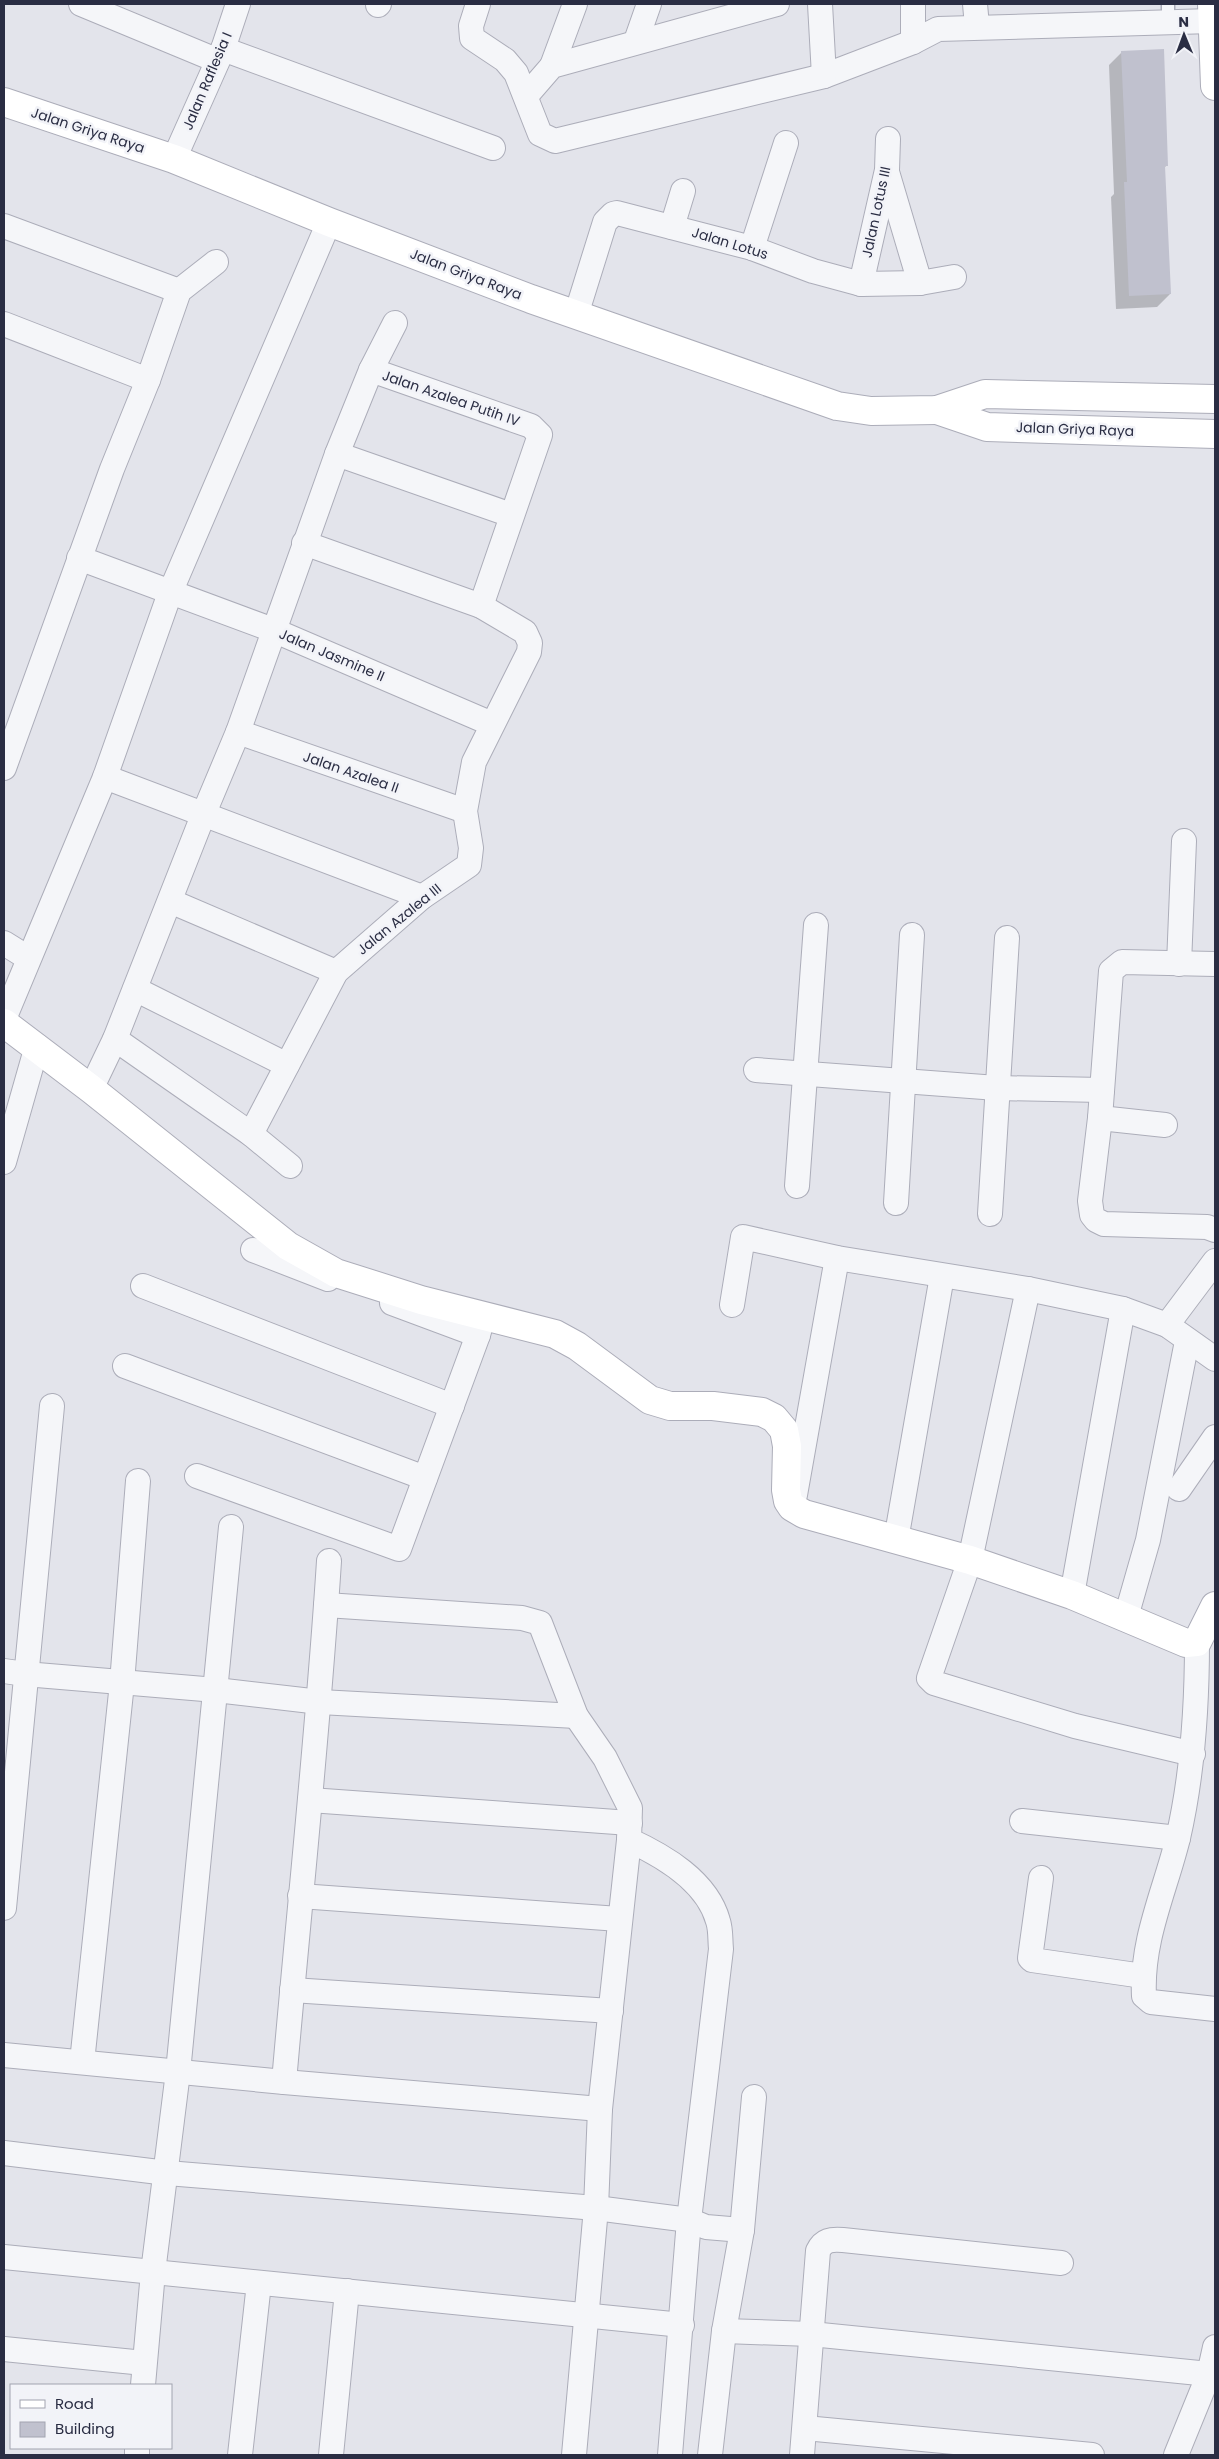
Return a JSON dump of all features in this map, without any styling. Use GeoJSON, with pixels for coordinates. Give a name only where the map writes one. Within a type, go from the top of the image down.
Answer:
{"type":"FeatureCollection","features":[{"type":"Feature","properties":{"kind":"street"},"geometry":{"type":"LineString","coordinates":[[81,4],[219,54],[493,148]]}},
{"type":"Feature","properties":{"kind":"street","name":"Jalan Raflesia I"},"geometry":{"type":"LineString","coordinates":[[174,158],[219,54],[238,4]]}},
{"type":"Feature","properties":{"kind":"street"},"geometry":{"type":"LineString","coordinates":[[478,4],[472,19],[472,38],[505,60],[516,73],[540,134],[548,140],[562,141],[824,76],[913,42],[938,29],[976,15],[1212,12],[1215,86]]}},
{"type":"Feature","properties":{"kind":"street"},"geometry":{"type":"LineString","coordinates":[[526,96],[552,66],[575,4]]}},
{"type":"Feature","properties":{"kind":"street"},"geometry":{"type":"LineString","coordinates":[[636,41],[649,4]]}},
{"type":"Feature","properties":{"kind":"street"},"geometry":{"type":"LineString","coordinates":[[552,66],[636,41],[777,4]]}},
{"type":"Feature","properties":{"kind":"street"},"geometry":{"type":"LineString","coordinates":[[820,4],[824,76]]}},
{"type":"Feature","properties":{"kind":"street"},"geometry":{"type":"LineString","coordinates":[[913,4],[913,42]]}},
{"type":"Feature","properties":{"kind":"street","name":"Jalan Griya Raya"},"geometry":{"type":"LineString","coordinates":[[4,102],[174,158],[329,222],[531,299],[837,406],[871,410],[937,410],[985,394],[1207,399]]}},
{"type":"Feature","properties":{"kind":"street","name":"Jalan Lotus III"},"geometry":{"type":"LineString","coordinates":[[861,284],[887,170],[888,139]]}},
{"type":"Feature","properties":{"kind":"street"},"geometry":{"type":"LineString","coordinates":[[752,248],[786,143]]}},
{"type":"Feature","properties":{"kind":"street"},"geometry":{"type":"LineString","coordinates":[[887,170],[920,283]]}},
{"type":"Feature","properties":{"kind":"street"},"geometry":{"type":"LineString","coordinates":[[672,226],[683,191]]}},
{"type":"Feature","properties":{"kind":"street","name":"Jalan Lotus"},"geometry":{"type":"LineString","coordinates":[[569,312],[605,222],[613,214],[622,213],[752,248],[813,271],[861,284],[920,283],[954,277]]}},
{"type":"Feature","properties":{"kind":"street"},"geometry":{"type":"LineString","coordinates":[[329,222],[170,593],[105,777],[28,958],[4,1021],[92,1089],[257,1238],[481,1325],[555,1334],[577,1346],[660,1403],[713,1406],[762,1412],[774,1418],[784,1430],[787,1446],[786,1490],[788,1501],[792,1507],[804,1514],[970,1560],[1072,1595],[1186,1643],[1197,1642]]}},
{"type":"Feature","properties":{"kind":"street"},"geometry":{"type":"LineString","coordinates":[[4,226],[178,291]]}},
{"type":"Feature","properties":{"kind":"street"},"geometry":{"type":"LineString","coordinates":[[4,768],[79,558],[148,380],[178,291],[216,262]]}},
{"type":"Feature","properties":{"kind":"street"},"geometry":{"type":"LineString","coordinates":[[92,1089],[115,1039],[238,732],[337,454],[371,370],[395,323]]}},
{"type":"Feature","properties":{"kind":"street"},"geometry":{"type":"LineString","coordinates":[[4,324],[148,380]]}},
{"type":"Feature","properties":{"kind":"street","name":"Jalan Azalea Putih IV"},"geometry":{"type":"LineString","coordinates":[[371,370],[531,426],[537,430],[540,441],[511,515]]}},
{"type":"Feature","properties":{"kind":"street"},"geometry":{"type":"LineString","coordinates":[[1207,399],[1208,434]]}},
{"type":"Feature","properties":{"kind":"street","name":"Jalan Griya Raya"},"geometry":{"type":"LineString","coordinates":[[937,410],[987,427],[1208,434]]}},
{"type":"Feature","properties":{"kind":"street"},"geometry":{"type":"LineString","coordinates":[[304,543],[481,606],[511,515],[337,454]]}},
{"type":"Feature","properties":{"kind":"street","name":"Jalan Jasmine II"},"geometry":{"type":"LineString","coordinates":[[79,558],[273,630],[492,724]]}},
{"type":"Feature","properties":{"kind":"street","name":"Jalan Azalea III"},"geometry":{"type":"LineString","coordinates":[[251,1134],[336,972],[422,897],[469,865],[471,848],[464,811],[474,762],[529,652],[530,643],[525,632],[481,606]]}},
{"type":"Feature","properties":{"kind":"street","name":"Jalan Azalea II"},"geometry":{"type":"LineString","coordinates":[[238,732],[464,811]]}},
{"type":"Feature","properties":{"kind":"street"},"geometry":{"type":"LineString","coordinates":[[105,777],[422,897]]}},
{"type":"Feature","properties":{"kind":"street"},"geometry":{"type":"LineString","coordinates":[[1179,964],[1184,841]]}},
{"type":"Feature","properties":{"kind":"street"},"geometry":{"type":"LineString","coordinates":[[170,901],[336,972]]}},
{"type":"Feature","properties":{"kind":"street"},"geometry":{"type":"LineString","coordinates":[[797,1186],[816,925]]}},
{"type":"Feature","properties":{"kind":"street"},"geometry":{"type":"LineString","coordinates":[[896,1203],[912,935]]}},
{"type":"Feature","properties":{"kind":"street"},"geometry":{"type":"LineString","coordinates":[[990,1214],[1007,938]]}},
{"type":"Feature","properties":{"kind":"street"},"geometry":{"type":"LineString","coordinates":[[4,942],[28,958]]}},
{"type":"Feature","properties":{"kind":"street"},"geometry":{"type":"LineString","coordinates":[[1215,964],[1122,962],[1111,970],[1100,1118],[1090,1201],[1096,1220],[1104,1224],[1207,1227],[1215,1230]]}},
{"type":"Feature","properties":{"kind":"street"},"geometry":{"type":"LineString","coordinates":[[135,989],[287,1065]]}},
{"type":"Feature","properties":{"kind":"street"},"geometry":{"type":"LineString","coordinates":[[115,1039],[251,1134],[290,1166]]}},
{"type":"Feature","properties":{"kind":"street"},"geometry":{"type":"LineString","coordinates":[[4,1162],[36,1046]]}},
{"type":"Feature","properties":{"kind":"street"},"geometry":{"type":"LineString","coordinates":[[756,1070],[997,1088],[1102,1090]]}},
{"type":"Feature","properties":{"kind":"street"},"geometry":{"type":"LineString","coordinates":[[1100,1118],[1165,1125]]}},
{"type":"Feature","properties":{"kind":"street"},"geometry":{"type":"LineString","coordinates":[[732,1305],[743,1237],[837,1258],[1028,1289],[1123,1309],[1167,1325],[1215,1359]]}},
{"type":"Feature","properties":{"kind":"street"},"geometry":{"type":"LineString","coordinates":[[257,1238],[288,1246],[336,1272],[421,1300],[481,1325]]}},
{"type":"Feature","properties":{"kind":"street"},"geometry":{"type":"LineString","coordinates":[[792,1507],[837,1258]]}},
{"type":"Feature","properties":{"kind":"street"},"geometry":{"type":"LineString","coordinates":[[1167,1325],[1215,1261]]}},
{"type":"Feature","properties":{"kind":"street"},"geometry":{"type":"LineString","coordinates":[[896,1540],[942,1276]]}},
{"type":"Feature","properties":{"kind":"street"},"geometry":{"type":"LineString","coordinates":[[143,1286],[452,1406]]}},
{"type":"Feature","properties":{"kind":"street"},"geometry":{"type":"LineString","coordinates":[[1028,1289],[970,1560],[930,1670],[930,1680],[1075,1726],[1193,1754]]}},
{"type":"Feature","properties":{"kind":"street"},"geometry":{"type":"LineString","coordinates":[[1072,1595],[1123,1309]]}},
{"type":"Feature","properties":{"kind":"street"},"geometry":{"type":"LineString","coordinates":[[198,1476],[399,1549],[481,1325]]}},
{"type":"Feature","properties":{"kind":"street"},"geometry":{"type":"LineString","coordinates":[[1126,1617],[1148,1540],[1188,1341]]}},
{"type":"Feature","properties":{"kind":"street"},"geometry":{"type":"LineString","coordinates":[[125,1366],[425,1478]]}},
{"type":"Feature","properties":{"kind":"street"},"geometry":{"type":"LineString","coordinates":[[4,1908],[14,1672],[52,1406]]}},
{"type":"Feature","properties":{"kind":"street"},"geometry":{"type":"LineString","coordinates":[[1179,1489],[1215,1437]]}},
{"type":"Feature","properties":{"kind":"street"},"geometry":{"type":"LineString","coordinates":[[82,2062],[122,1683],[138,1481]]}},
{"type":"Feature","properties":{"kind":"street"},"geometry":{"type":"LineString","coordinates":[[4,2349],[143,2374],[153,2272],[167,2174],[178,2072],[231,1527]]}},
{"type":"Feature","properties":{"kind":"street"},"geometry":{"type":"LineString","coordinates":[[284,2082],[300,1896],[320,1702],[329,1561]]}},
{"type":"Feature","properties":{"kind":"street"},"geometry":{"type":"LineString","coordinates":[[326,1605],[522,1618],[540,1623],[576,1716],[605,1758],[630,1808],[600,2109],[596,2208],[588,2316],[574,2455]]}},
{"type":"Feature","properties":{"kind":"street"},"geometry":{"type":"LineString","coordinates":[[1215,1606],[1197,1642],[1193,1754],[1178,1838],[1148,1940],[1143,1976],[1144,1996],[1151,2002],[1215,2010]]}},
{"type":"Feature","properties":{"kind":"street"},"geometry":{"type":"LineString","coordinates":[[14,1672],[216,1690],[320,1702],[576,1716]]}},
{"type":"Feature","properties":{"kind":"street"},"geometry":{"type":"LineString","coordinates":[[310,1800],[629,1831],[674,1865],[692,1881],[712,1904],[719,1923],[720,1948],[697,2224],[682,2325],[670,2455]]}},
{"type":"Feature","properties":{"kind":"street"},"geometry":{"type":"LineString","coordinates":[[1022,1820],[1178,1838]]}},
{"type":"Feature","properties":{"kind":"street"},"geometry":{"type":"LineString","coordinates":[[1041,1878],[1030,1958],[1032,1960],[1143,1976]]}},
{"type":"Feature","properties":{"kind":"street"},"geometry":{"type":"LineString","coordinates":[[300,1896],[619,1919]]}},
{"type":"Feature","properties":{"kind":"street"},"geometry":{"type":"LineString","coordinates":[[292,1990],[611,2011]]}},
{"type":"Feature","properties":{"kind":"street"},"geometry":{"type":"LineString","coordinates":[[4,2055],[284,2082],[600,2109]]}},
{"type":"Feature","properties":{"kind":"street"},"geometry":{"type":"LineString","coordinates":[[710,2455],[736,2229],[754,2097]]}},
{"type":"Feature","properties":{"kind":"street"},"geometry":{"type":"LineString","coordinates":[[4,2153],[167,2174],[596,2208],[736,2229]]}},
{"type":"Feature","properties":{"kind":"street"},"geometry":{"type":"LineString","coordinates":[[802,2455],[818,2251],[826,2241],[843,2240],[1061,2263]]}},
{"type":"Feature","properties":{"kind":"street"},"geometry":{"type":"LineString","coordinates":[[4,2257],[682,2325]]}},
{"type":"Feature","properties":{"kind":"street"},"geometry":{"type":"LineString","coordinates":[[240,2455],[259,2283]]}},
{"type":"Feature","properties":{"kind":"street"},"geometry":{"type":"LineString","coordinates":[[331,2455],[347,2291]]}},
{"type":"Feature","properties":{"kind":"street"},"geometry":{"type":"LineString","coordinates":[[724,2331],[811,2334],[1209,2374]]}},
{"type":"Feature","properties":{"kind":"street"},"geometry":{"type":"LineString","coordinates":[[1176,2455],[1209,2374],[1215,2347]]}},
{"type":"Feature","properties":{"kind":"street"},"geometry":{"type":"LineString","coordinates":[[805,2428],[1092,2455]]}},
{"type":"Feature","properties":{"kind":"building"},"geometry":{"type":"Polygon","coordinates":[[[1164,49],[1168,166],[1165,166],[1171,294],[1129,296],[1124,182],[1127,182],[1121,51],[1164,49]]]}}]}
